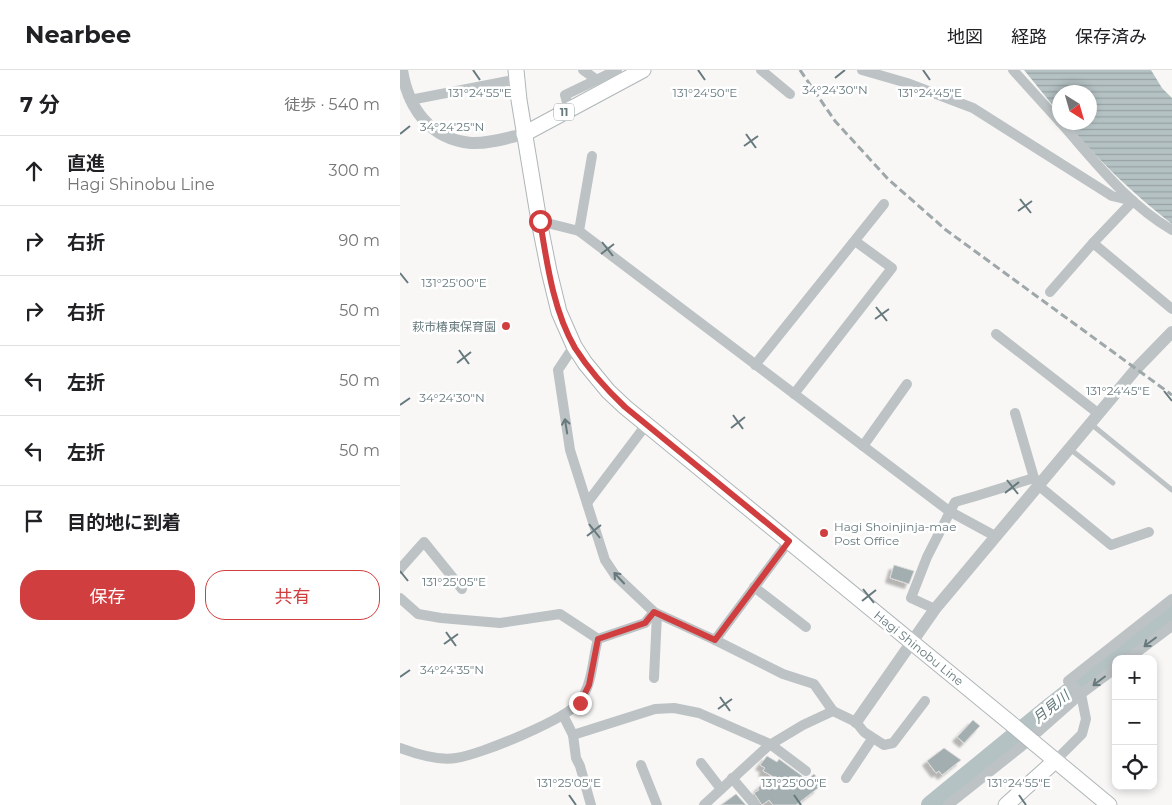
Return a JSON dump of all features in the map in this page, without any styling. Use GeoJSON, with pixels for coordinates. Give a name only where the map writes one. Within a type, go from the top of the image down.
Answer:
{"type":"FeatureCollection","features":[{"type":"Feature","properties":{"kind":"main road","name":"11"},"geometry":{"type":"LineString","coordinates":[[524,134],[569,110],[601,86],[643,70]]}},
{"type":"Feature","properties":{"kind":"main road","name":"Hagi Shinobu Line"},"geometry":{"type":"LineString","coordinates":[[517,74],[524,134],[549,272],[559,312],[574,346],[608,391],[646,425],[912,641],[1108,805]]}},
{"type":"Feature","properties":{"kind":"main road"},"geometry":{"type":"LineString","coordinates":[[1006,805],[1055,761]]}},
{"type":"Feature","properties":{"kind":"street"},"geometry":{"type":"LineString","coordinates":[[402,70],[410,100],[423,120],[432,128],[456,140],[472,143],[524,134]]}},
{"type":"Feature","properties":{"kind":"street"},"geometry":{"type":"LineString","coordinates":[[583,70],[601,86],[617,70]]}},
{"type":"Feature","properties":{"kind":"street"},"geometry":{"type":"LineString","coordinates":[[761,70],[790,94]]}},
{"type":"Feature","properties":{"kind":"street"},"geometry":{"type":"LineString","coordinates":[[862,70],[907,83],[973,108],[1112,196],[1133,201]]}},
{"type":"Feature","properties":{"kind":"street"},"geometry":{"type":"LineString","coordinates":[[1013,70],[1052,113]]}},
{"type":"Feature","properties":{"kind":"street"},"geometry":{"type":"LineString","coordinates":[[410,100],[517,74]]}},
{"type":"Feature","properties":{"kind":"street"},"geometry":{"type":"LineString","coordinates":[[1067,130],[1133,201],[1172,230]]}},
{"type":"Feature","properties":{"kind":"street"},"geometry":{"type":"LineString","coordinates":[[579,231],[592,156]]}},
{"type":"Feature","properties":{"kind":"street"},"geometry":{"type":"LineString","coordinates":[[1050,292],[1133,201]]}},
{"type":"Feature","properties":{"kind":"street"},"geometry":{"type":"LineString","coordinates":[[755,365],[884,204]]}},
{"type":"Feature","properties":{"kind":"street"},"geometry":{"type":"LineString","coordinates":[[540,221],[579,231],[949,511],[995,536]]}},
{"type":"Feature","properties":{"kind":"street"},"geometry":{"type":"LineString","coordinates":[[794,394],[892,268],[855,241]]}},
{"type":"Feature","properties":{"kind":"street"},"geometry":{"type":"LineString","coordinates":[[1093,243],[1172,309]]}},
{"type":"Feature","properties":{"kind":"street"},"geometry":{"type":"LineString","coordinates":[[856,722],[935,609],[995,536],[1036,482],[1070,448],[1136,369],[1172,332]]}},
{"type":"Feature","properties":{"kind":"street"},"geometry":{"type":"LineString","coordinates":[[996,334],[1099,414]]}},
{"type":"Feature","properties":{"kind":"street"},"geometry":{"type":"LineString","coordinates":[[574,346],[558,370],[570,450],[605,560],[615,575],[656,613],[783,674],[814,684],[833,711],[856,722],[872,739],[884,745],[892,743],[925,701]]}},
{"type":"Feature","properties":{"kind":"street"},"geometry":{"type":"LineString","coordinates":[[862,446],[907,384]]}},
{"type":"Feature","properties":{"kind":"street"},"geometry":{"type":"LineString","coordinates":[[1015,413],[1036,482],[1111,545],[1148,532]]}},
{"type":"Feature","properties":{"kind":"street"},"geometry":{"type":"LineString","coordinates":[[587,503],[646,425]]}},
{"type":"Feature","properties":{"kind":"street"},"geometry":{"type":"LineString","coordinates":[[935,609],[911,598],[927,557],[955,502],[1036,482]]}},
{"type":"Feature","properties":{"kind":"street"},"geometry":{"type":"LineString","coordinates":[[715,640],[789,541]]}},
{"type":"Feature","properties":{"kind":"street"},"geometry":{"type":"LineString","coordinates":[[400,569],[424,542],[462,589]]}},
{"type":"Feature","properties":{"kind":"street"},"geometry":{"type":"LineString","coordinates":[[754,587],[806,627]]}},
{"type":"Feature","properties":{"kind":"street"},"geometry":{"type":"LineString","coordinates":[[400,598],[418,614],[441,618],[500,623],[560,614],[598,639]]}},
{"type":"Feature","properties":{"kind":"street"},"geometry":{"type":"LineString","coordinates":[[1055,761],[1082,734],[1086,719],[1081,694],[1068,681],[1172,599]]}},
{"type":"Feature","properties":{"kind":"street"},"geometry":{"type":"LineString","coordinates":[[598,639],[645,623],[656,613]]}},
{"type":"Feature","properties":{"kind":"street"},"geometry":{"type":"LineString","coordinates":[[654,678],[656,613]]}},
{"type":"Feature","properties":{"kind":"street"},"geometry":{"type":"LineString","coordinates":[[1133,655],[1172,626]]}},
{"type":"Feature","properties":{"kind":"street"},"geometry":{"type":"LineString","coordinates":[[400,748],[419,755],[455,759],[489,750],[553,724],[580,703],[589,685],[598,639]]}},
{"type":"Feature","properties":{"kind":"street"},"geometry":{"type":"LineString","coordinates":[[948,805],[1021,747],[1081,694],[1112,671]]}},
{"type":"Feature","properties":{"kind":"street"},"geometry":{"type":"LineString","coordinates":[[573,735],[655,709],[674,708],[699,713],[770,744],[806,771]]}},
{"type":"Feature","properties":{"kind":"street"},"geometry":{"type":"LineString","coordinates":[[704,805],[770,744],[803,725],[833,711]]}},
{"type":"Feature","properties":{"kind":"street"},"geometry":{"type":"LineString","coordinates":[[569,713],[576,758],[591,805]]}},
{"type":"Feature","properties":{"kind":"street"},"geometry":{"type":"LineString","coordinates":[[846,778],[872,739]]}},
{"type":"Feature","properties":{"kind":"street"},"geometry":{"type":"LineString","coordinates":[[701,763],[721,789]]}},
{"type":"Feature","properties":{"kind":"street"},"geometry":{"type":"LineString","coordinates":[[641,765],[657,805]]}},
{"type":"Feature","properties":{"kind":"street"},"geometry":{"type":"LineString","coordinates":[[732,778],[755,805]]}},
{"type":"Feature","properties":{"kind":"lane"},"geometry":{"type":"LineString","coordinates":[[1090,424],[1172,490]]}},
{"type":"Feature","properties":{"kind":"lane"},"geometry":{"type":"LineString","coordinates":[[1070,448],[1113,483]]}},
{"type":"Feature","properties":{"kind":"shaded area"},"geometry":{"type":"Polygon","coordinates":[[[1024,70],[1151,70],[1162,88],[1172,98],[1172,224],[1116,176],[1073,130],[1097,130],[1097,85],[1052,85],[1052,104],[1024,70]]]}},
{"type":"Feature","properties":{"kind":"building"},"geometry":{"type":"Polygon","coordinates":[[[894,565],[914,571],[909,584],[890,578],[894,565]]]}},
{"type":"Feature","properties":{"kind":"building"},"geometry":{"type":"Polygon","coordinates":[[[973,720],[980,726],[964,743],[957,737],[973,720]]]}},
{"type":"Feature","properties":{"kind":"building"},"geometry":{"type":"Polygon","coordinates":[[[944,748],[961,760],[942,775],[939,771],[936,773],[927,761],[944,748]]]}},
{"type":"Feature","properties":{"kind":"building"},"geometry":{"type":"Polygon","coordinates":[[[767,756],[777,762],[779,759],[805,778],[809,778],[814,774],[821,782],[817,786],[818,788],[796,805],[773,805],[769,800],[762,805],[754,793],[772,776],[763,771],[765,768],[760,765],[767,756]]]}},
{"type":"Feature","properties":{"kind":"building"},"geometry":{"type":"Polygon","coordinates":[[[736,794],[746,805],[721,805],[736,794]]]}},
{"type":"Feature","properties":{"kind":"waterway","name":"月見川"},"geometry":{"type":"LineString","coordinates":[[930,805],[1172,610]]}},
{"type":"Feature","properties":{"kind":"railway"},"geometry":{"type":"LineString","coordinates":[[800,70],[835,121],[888,179],[946,230],[1172,395]]}},
{"type":"Feature","properties":{"kind":"place","name":"萩市椿東保育園"},"geometry":{"type":"Point","coordinates":[506,326]}},
{"type":"Feature","properties":{"kind":"place","name":"Hagi Shoinjinja-mae Post Office"},"geometry":{"type":"Point","coordinates":[824,533]}},
{"type":"Feature","properties":{"kind":"route"},"geometry":{"type":"LineString","coordinates":[[540,221],[549,272],[559,312],[574,346],[585,363],[608,391],[625,407],[789,541],[715,640],[654,612],[645,623],[598,639],[589,685],[580,703]]}}]}
